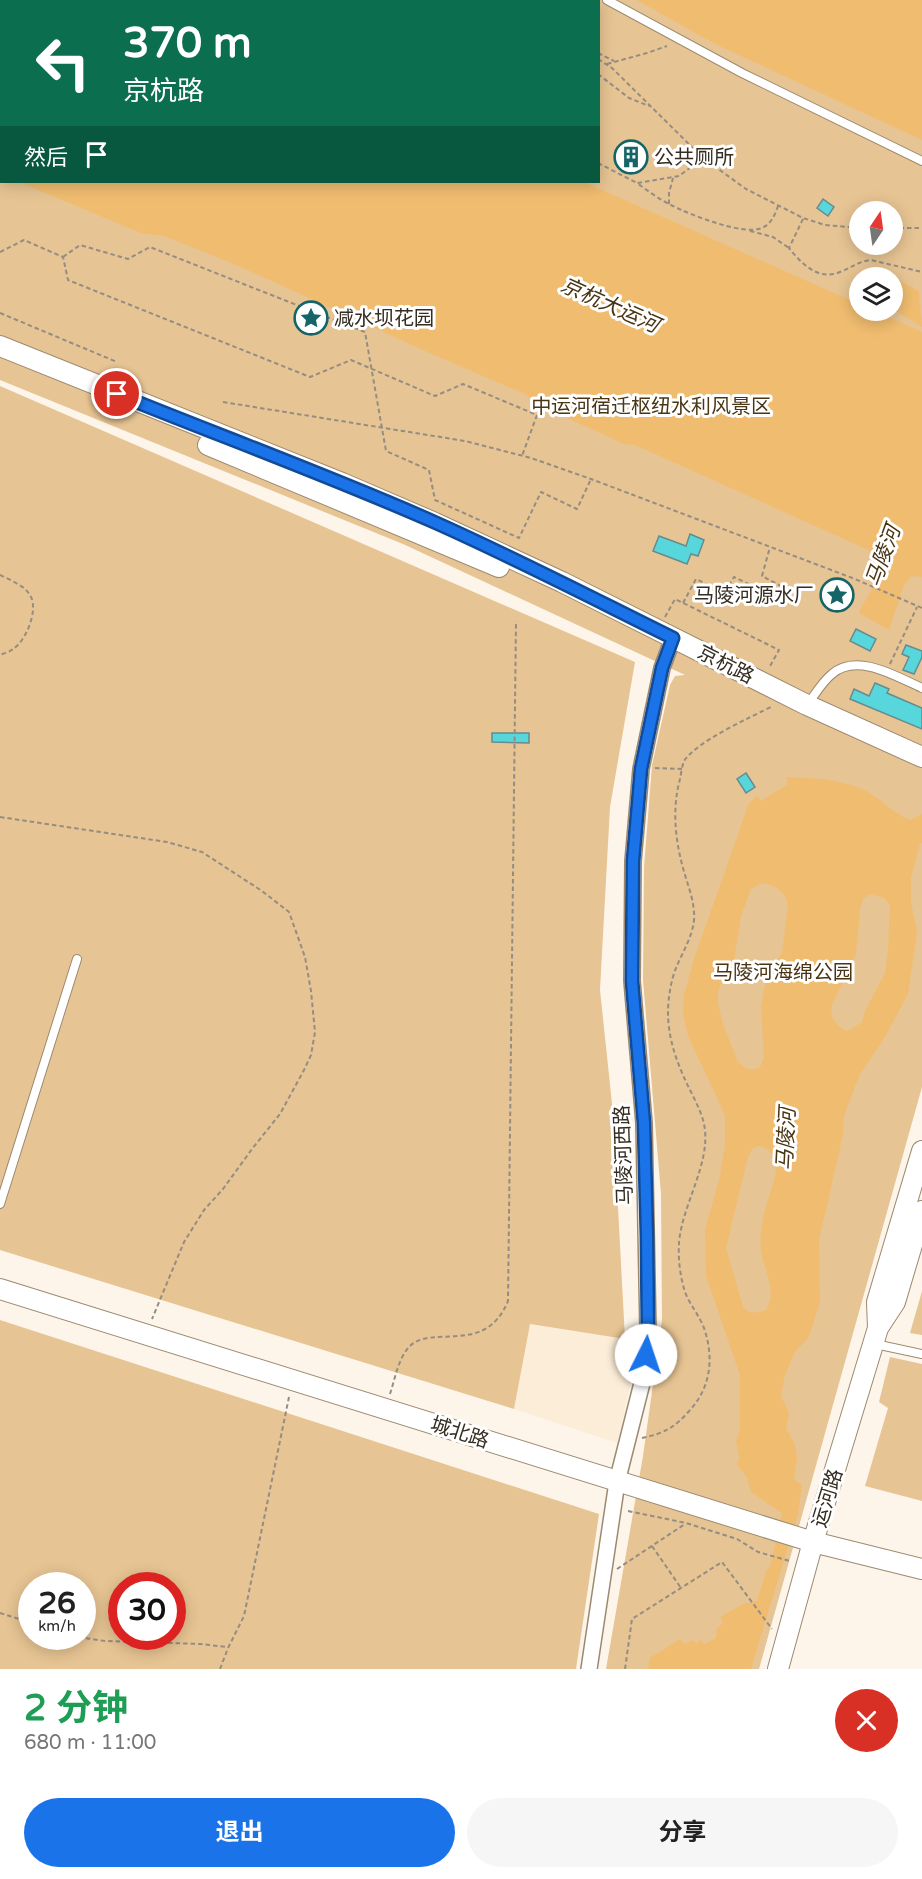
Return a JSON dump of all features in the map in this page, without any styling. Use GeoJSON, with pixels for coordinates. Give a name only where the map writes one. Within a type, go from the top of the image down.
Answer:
{"type":"FeatureCollection","features":[{"type":"Feature","properties":{"kind":"street","name":"京杭路"},"geometry":{"type":"LineString","coordinates":[[0,346],[342,483],[435,523],[562,582],[783,702],[922,766]]}},
{"type":"Feature","properties":{"kind":"street","name":"京杭路"},"geometry":{"type":"LineString","coordinates":[[0,359],[401,524],[667,638],[922,757]]}},
{"type":"Feature","properties":{"kind":"street","name":"马陵河西路"},"geometry":{"type":"LineString","coordinates":[[590,1669],[617,1482],[643,1379],[648,1332],[644,1123],[632,981],[633,861],[641,769],[667,638]]}},
{"type":"Feature","properties":{"kind":"street","name":"运河路"},"geometry":{"type":"LineString","coordinates":[[876,1336],[877,1302],[922,1151]]}},
{"type":"Feature","properties":{"kind":"street","name":"运河路"},"geometry":{"type":"LineString","coordinates":[[778,1669],[813,1542],[876,1336],[895,1302],[922,1211]]}},
{"type":"Feature","properties":{"kind":"street","name":"城北路"},"geometry":{"type":"LineString","coordinates":[[0,1290],[813,1542],[922,1569]]}},
{"type":"Feature","properties":{"kind":"lane"},"geometry":{"type":"LineString","coordinates":[[607,0],[816,110],[922,161]]}},
{"type":"Feature","properties":{"kind":"lane"},"geometry":{"type":"LineString","coordinates":[[807,705],[822,683],[834,672],[854,665],[886,672],[922,688]]}},
{"type":"Feature","properties":{"kind":"lane"},"geometry":{"type":"LineString","coordinates":[[0,1204],[77,959]]}},
{"type":"Feature","properties":{"kind":"lane"},"geometry":{"type":"LineString","coordinates":[[876,1336],[922,1354]]}},
{"type":"Feature","properties":{"kind":"path"},"geometry":{"type":"LineString","coordinates":[[607,64],[648,53],[678,39]]}},
{"type":"Feature","properties":{"kind":"path"},"geometry":{"type":"LineString","coordinates":[[600,53],[614,61]]}},
{"type":"Feature","properties":{"kind":"path"},"geometry":{"type":"LineString","coordinates":[[600,59],[704,158],[732,180],[803,218],[825,225],[849,227]]}},
{"type":"Feature","properties":{"kind":"path"},"geometry":{"type":"LineString","coordinates":[[600,76],[629,98],[652,107]]}},
{"type":"Feature","properties":{"kind":"path"},"geometry":{"type":"LineString","coordinates":[[637,183],[673,178],[686,172],[704,158]]}},
{"type":"Feature","properties":{"kind":"path"},"geometry":{"type":"LineString","coordinates":[[600,164],[637,183],[669,204],[734,228],[773,237],[789,248],[805,266],[824,275],[838,274],[859,262],[871,260],[922,272]]}},
{"type":"Feature","properties":{"kind":"path"},"geometry":{"type":"LineString","coordinates":[[669,204],[673,178]]}},
{"type":"Feature","properties":{"kind":"path"},"geometry":{"type":"LineString","coordinates":[[745,230],[760,229],[769,224],[778,206]]}},
{"type":"Feature","properties":{"kind":"path"},"geometry":{"type":"LineString","coordinates":[[789,248],[803,218]]}},
{"type":"Feature","properties":{"kind":"path"},"geometry":{"type":"LineString","coordinates":[[903,228],[922,228]]}},
{"type":"Feature","properties":{"kind":"path"},"geometry":{"type":"LineString","coordinates":[[0,252],[24,240],[63,257]]}},
{"type":"Feature","properties":{"kind":"path"},"geometry":{"type":"LineString","coordinates":[[63,257],[81,245],[128,259],[150,247],[365,332],[386,451],[429,470],[435,501],[519,538],[541,492],[577,509],[591,479]]}},
{"type":"Feature","properties":{"kind":"path"},"geometry":{"type":"LineString","coordinates":[[63,257],[68,280],[310,377],[351,360],[435,396],[463,384],[537,415],[522,456]]}},
{"type":"Feature","properties":{"kind":"path"},"geometry":{"type":"LineString","coordinates":[[0,313],[117,362]]}},
{"type":"Feature","properties":{"kind":"path"},"geometry":{"type":"LineString","coordinates":[[223,402],[465,441],[522,456],[591,479],[855,579],[922,608]]}},
{"type":"Feature","properties":{"kind":"path"},"geometry":{"type":"LineString","coordinates":[[683,603],[696,579],[724,593],[734,577],[776,597],[780,586],[762,576],[770,547]]}},
{"type":"Feature","properties":{"kind":"path"},"geometry":{"type":"LineString","coordinates":[[0,575],[23,588],[32,597],[32,610],[27,634],[20,644],[13,650],[0,655]]}},
{"type":"Feature","properties":{"kind":"path"},"geometry":{"type":"LineString","coordinates":[[667,638],[675,599],[779,650],[765,675]]}},
{"type":"Feature","properties":{"kind":"path"},"geometry":{"type":"LineString","coordinates":[[886,672],[917,606]]}},
{"type":"Feature","properties":{"kind":"path"},"geometry":{"type":"LineString","coordinates":[[385,1408],[402,1358],[410,1346],[420,1341],[477,1333],[498,1320],[508,1301],[516,621]]}},
{"type":"Feature","properties":{"kind":"path"},"geometry":{"type":"LineString","coordinates":[[627,1441],[662,1434],[673,1428],[697,1401],[707,1382],[710,1364],[703,1327],[685,1292],[680,1273],[680,1229],[705,1146],[704,1124],[676,1059],[670,1035],[668,1011],[674,971],[689,938],[694,916],[693,899],[683,869],[677,839],[675,814],[677,788],[684,762],[713,738],[736,724],[783,702]]}},
{"type":"Feature","properties":{"kind":"path"},"geometry":{"type":"LineString","coordinates":[[641,769],[671,767],[682,769]]}},
{"type":"Feature","properties":{"kind":"path"},"geometry":{"type":"LineString","coordinates":[[0,817],[167,842],[202,852],[262,891],[289,912],[305,957],[315,1032],[311,1055],[280,1114],[223,1189],[204,1210],[184,1242],[145,1334]]}},
{"type":"Feature","properties":{"kind":"path"},"geometry":{"type":"LineString","coordinates":[[220,1669],[244,1616],[287,1413],[292,1379]]}},
{"type":"Feature","properties":{"kind":"path"},"geometry":{"type":"LineString","coordinates":[[613,1509],[686,1523],[737,1539],[758,1552],[807,1566]]}},
{"type":"Feature","properties":{"kind":"path"},"geometry":{"type":"LineString","coordinates":[[603,1580],[686,1523]]}},
{"type":"Feature","properties":{"kind":"path"},"geometry":{"type":"LineString","coordinates":[[652,1546],[681,1588]]}},
{"type":"Feature","properties":{"kind":"path"},"geometry":{"type":"LineString","coordinates":[[625,1669],[632,1619],[722,1562],[769,1626]]}},
{"type":"Feature","properties":{"kind":"path"},"geometry":{"type":"LineString","coordinates":[[0,1613],[18,1619]]}},
{"type":"Feature","properties":{"kind":"path"},"geometry":{"type":"LineString","coordinates":[[96,1640],[201,1644],[228,1648]]}},
{"type":"Feature","properties":{"kind":"shaded area"},"geometry":{"type":"Polygon","coordinates":[[[529,1324],[625,1339],[631,1382],[617,1443],[514,1409],[529,1324]]]}},
{"type":"Feature","properties":{"kind":"green space","name":"中运河宿迁枢纽水利风景区"},"geometry":{"type":"Polygon","coordinates":[[[600,0],[922,0],[922,1087],[759,1669],[606,1669],[643,1456],[662,1320],[661,1194],[643,980],[644,867],[652,765],[670,685],[675,676],[685,675],[403,544],[0,380],[0,183],[600,183],[600,0]]]}},
{"type":"Feature","properties":{"kind":"green space"},"geometry":{"type":"Polygon","coordinates":[[[0,386],[635,662],[610,807],[600,990],[613,1113],[625,1339],[530,1324],[514,1409],[0,1250],[0,386]]]}},
{"type":"Feature","properties":{"kind":"green space"},"geometry":{"type":"Polygon","coordinates":[[[922,1291],[922,1335],[910,1333],[922,1291]]]}},
{"type":"Feature","properties":{"kind":"green space"},"geometry":{"type":"Polygon","coordinates":[[[0,1320],[599,1514],[576,1669],[0,1669],[0,1320]]]}},
{"type":"Feature","properties":{"kind":"green space"},"geometry":{"type":"Polygon","coordinates":[[[890,1357],[922,1364],[922,1501],[865,1486],[888,1408],[879,1402],[890,1357]]]}},
{"type":"Feature","properties":{"kind":"water"},"geometry":{"type":"Polygon","coordinates":[[[637,0],[922,0],[922,140],[713,43],[637,0]]]}},
{"type":"Feature","properties":{"kind":"water"},"geometry":{"type":"Polygon","coordinates":[[[21,183],[586,183],[849,300],[849,321],[897,321],[922,332],[922,577],[912,576],[904,585],[889,630],[859,613],[879,574],[880,566],[873,552],[635,445],[624,444],[537,404],[527,395],[234,264],[164,236],[141,233],[21,183]]]}},
{"type":"Feature","properties":{"kind":"water"},"geometry":{"type":"Polygon","coordinates":[[[903,283],[919,291],[922,327],[903,315],[903,283]]]}},
{"type":"Feature","properties":{"kind":"water","name":"马陵河"},"geometry":{"type":"Polygon","coordinates":[[[786,777],[838,782],[868,792],[910,820],[922,814],[922,843],[911,878],[911,902],[917,932],[908,994],[885,1037],[859,1076],[844,1116],[843,1135],[819,1240],[820,1302],[809,1337],[795,1352],[785,1375],[781,1396],[789,1413],[786,1428],[795,1445],[797,1458],[794,1479],[802,1485],[798,1514],[751,1669],[648,1669],[650,1658],[680,1639],[685,1644],[693,1640],[696,1644],[701,1640],[704,1644],[716,1638],[717,1628],[723,1623],[720,1617],[743,1604],[757,1601],[766,1571],[770,1567],[782,1513],[751,1492],[747,1477],[737,1465],[739,1458],[736,1440],[740,1431],[740,1375],[706,1276],[705,1229],[719,1180],[725,1145],[725,1115],[688,1036],[683,1014],[684,995],[694,959],[749,803],[757,796],[761,801],[788,784],[786,777]],[[762,883],[751,889],[741,916],[734,961],[721,984],[718,1003],[723,1024],[738,1062],[752,1070],[760,1067],[764,1058],[761,1006],[767,975],[782,953],[788,904],[784,894],[774,886],[762,883]],[[870,894],[863,899],[860,909],[856,954],[832,1005],[834,1021],[848,1031],[862,1022],[865,1011],[885,973],[890,905],[884,898],[870,894]],[[759,1146],[753,1148],[748,1157],[726,1248],[743,1307],[753,1313],[766,1310],[771,1296],[760,1241],[776,1173],[770,1152],[759,1146]]]}},
{"type":"Feature","properties":{"kind":"building","name":"公共厕所"},"geometry":{"type":"Polygon","coordinates":[[[620,147],[646,152],[642,168],[617,163],[620,147]]]}},
{"type":"Feature","properties":{"kind":"building"},"geometry":{"type":"Polygon","coordinates":[[[823,199],[834,207],[828,216],[817,208],[823,199]]]}},
{"type":"Feature","properties":{"kind":"building"},"geometry":{"type":"Polygon","coordinates":[[[690,534],[704,540],[698,556],[691,554],[687,564],[653,551],[659,536],[686,546],[690,534]]]}},
{"type":"Feature","properties":{"kind":"building"},"geometry":{"type":"Polygon","coordinates":[[[856,629],[876,639],[870,651],[850,641],[856,629]]]}},
{"type":"Feature","properties":{"kind":"building"},"geometry":{"type":"Polygon","coordinates":[[[906,645],[922,651],[922,657],[914,674],[903,670],[909,657],[902,654],[906,645]]]}},
{"type":"Feature","properties":{"kind":"building"},"geometry":{"type":"Polygon","coordinates":[[[875,683],[889,689],[887,693],[922,708],[922,729],[850,699],[854,689],[869,696],[875,683]]]}},
{"type":"Feature","properties":{"kind":"building"},"geometry":{"type":"Polygon","coordinates":[[[492,733],[529,733],[529,743],[492,742],[492,733]]]}},
{"type":"Feature","properties":{"kind":"building"},"geometry":{"type":"Polygon","coordinates":[[[746,773],[755,787],[746,793],[737,779],[746,773]]]}},
{"type":"Feature","properties":{"kind":"place","name":"公共厕所"},"geometry":{"type":"Point","coordinates":[631,157]}},
{"type":"Feature","properties":{"kind":"place","name":"减水坝花园"},"geometry":{"type":"Point","coordinates":[311,318]}},
{"type":"Feature","properties":{"kind":"place","name":"马陵河源水厂"},"geometry":{"type":"Point","coordinates":[837,595]}},
{"type":"Feature","properties":{"kind":"route"},"geometry":{"type":"LineString","coordinates":[[117,394],[342,483],[435,523],[562,582],[673,638],[662,668],[641,769],[633,861],[632,981],[644,1123],[647,1235],[648,1332],[646,1355]]}},
{"type":"Feature","properties":{"kind":"water label","name":"京杭大运河"},"geometry":{"type":"Point","coordinates":[610,305]}},
{"type":"Feature","properties":{"kind":"park label","name":"马陵河海绵公园"},"geometry":{"type":"Point","coordinates":[783,972]}}]}
